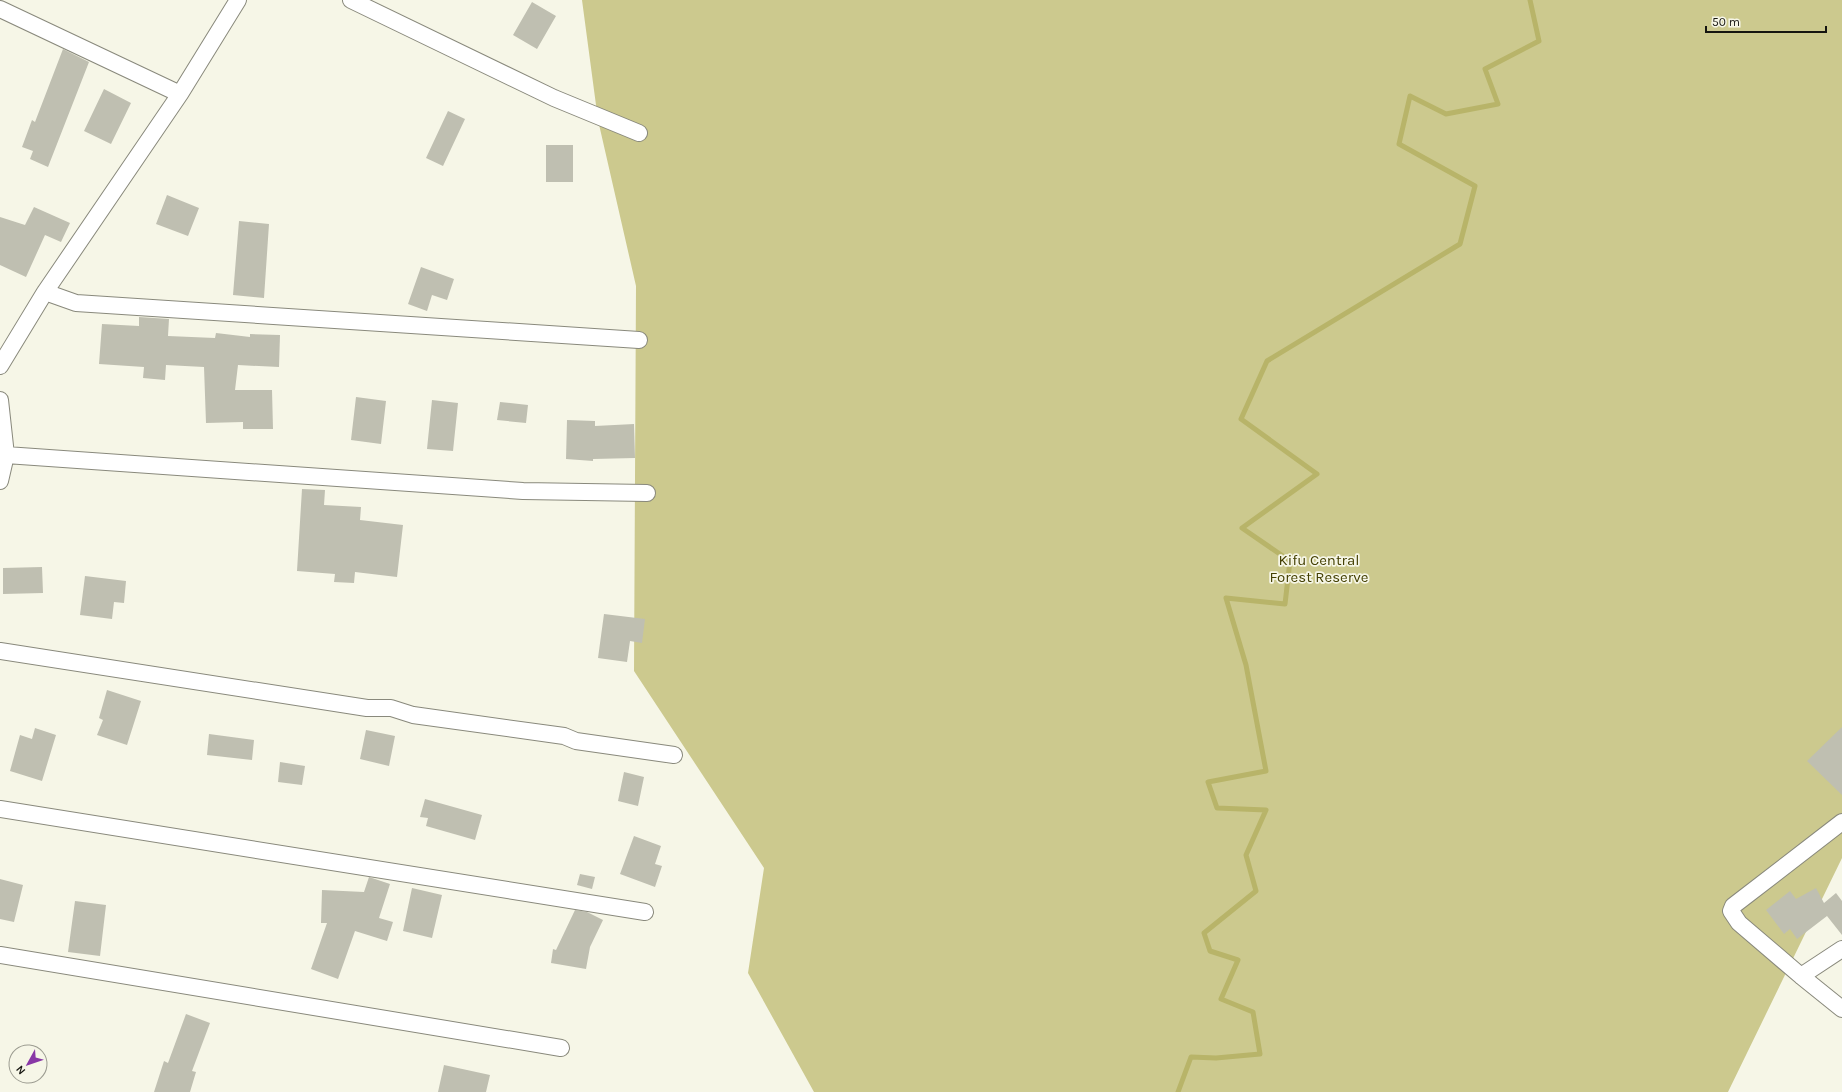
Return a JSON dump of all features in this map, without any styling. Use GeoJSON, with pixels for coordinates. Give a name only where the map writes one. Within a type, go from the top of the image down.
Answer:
{"type":"FeatureCollection","features":[{"type":"Feature","properties":{"kind":"street"},"geometry":{"type":"LineString","coordinates":[[0,366],[45,292],[180,94],[238,0]]}},
{"type":"Feature","properties":{"kind":"street"},"geometry":{"type":"LineString","coordinates":[[351,0],[554,98],[639,133]]}},
{"type":"Feature","properties":{"kind":"street"},"geometry":{"type":"LineString","coordinates":[[0,9],[180,94]]}},
{"type":"Feature","properties":{"kind":"street"},"geometry":{"type":"LineString","coordinates":[[45,292],[76,303],[639,340]]}},
{"type":"Feature","properties":{"kind":"street"},"geometry":{"type":"LineString","coordinates":[[0,400],[6,455],[0,481]]}},
{"type":"Feature","properties":{"kind":"street"},"geometry":{"type":"LineString","coordinates":[[6,455],[523,491],[647,493]]}},
{"type":"Feature","properties":{"kind":"street"},"geometry":{"type":"LineString","coordinates":[[0,651],[366,708],[391,708],[413,715],[564,736],[576,741],[674,755]]}},
{"type":"Feature","properties":{"kind":"street"},"geometry":{"type":"LineString","coordinates":[[0,809],[645,912]]}},
{"type":"Feature","properties":{"kind":"street"},"geometry":{"type":"LineString","coordinates":[[1842,822],[1733,906],[1731,911],[1740,923],[1800,976],[1842,1009]]}},
{"type":"Feature","properties":{"kind":"street"},"geometry":{"type":"LineString","coordinates":[[1800,976],[1842,949]]}},
{"type":"Feature","properties":{"kind":"street"},"geometry":{"type":"LineString","coordinates":[[0,955],[561,1048]]}},
{"type":"Feature","properties":{"kind":"green space","name":"Kifu Central Forest Reserve"},"geometry":{"type":"Polygon","coordinates":[[[582,0],[1842,0],[1842,858],[1728,1092],[814,1092],[748,973],[764,868],[634,671],[636,286],[598,120],[582,0]]]}},
{"type":"Feature","properties":{"kind":"building"},"geometry":{"type":"Polygon","coordinates":[[[532,2],[556,16],[537,49],[513,35],[532,2]]]}},
{"type":"Feature","properties":{"kind":"building"},"geometry":{"type":"Polygon","coordinates":[[[63,49],[89,62],[48,167],[30,159],[33,151],[22,147],[32,120],[35,122],[63,49]]]}},
{"type":"Feature","properties":{"kind":"building"},"geometry":{"type":"Polygon","coordinates":[[[104,89],[131,103],[111,144],[84,131],[104,89]]]}},
{"type":"Feature","properties":{"kind":"building"},"geometry":{"type":"Polygon","coordinates":[[[448,111],[465,119],[443,166],[426,158],[448,111]]]}},
{"type":"Feature","properties":{"kind":"building"},"geometry":{"type":"Polygon","coordinates":[[[546,145],[573,145],[573,182],[546,182],[546,145]]]}},
{"type":"Feature","properties":{"kind":"building"},"geometry":{"type":"Polygon","coordinates":[[[167,195],[199,208],[188,236],[156,224],[167,195]]]}},
{"type":"Feature","properties":{"kind":"building"},"geometry":{"type":"Polygon","coordinates":[[[34,207],[70,223],[61,242],[45,235],[26,277],[0,265],[0,217],[25,225],[34,207]]]}},
{"type":"Feature","properties":{"kind":"building"},"geometry":{"type":"Polygon","coordinates":[[[239,221],[269,224],[264,298],[233,295],[239,221]]]}},
{"type":"Feature","properties":{"kind":"building"},"geometry":{"type":"Polygon","coordinates":[[[421,267],[454,279],[447,300],[432,295],[427,311],[408,304],[421,267]]]}},
{"type":"Feature","properties":{"kind":"building"},"geometry":{"type":"Polygon","coordinates":[[[139,317],[169,319],[168,336],[215,338],[216,333],[250,337],[250,334],[280,335],[279,367],[238,365],[235,390],[272,390],[273,429],[243,429],[243,422],[206,423],[204,367],[166,365],[165,380],[143,378],[144,367],[99,364],[102,324],[139,326],[139,317]]]}},
{"type":"Feature","properties":{"kind":"building"},"geometry":{"type":"Polygon","coordinates":[[[356,397],[386,401],[381,444],[351,440],[356,397]]]}},
{"type":"Feature","properties":{"kind":"building"},"geometry":{"type":"Polygon","coordinates":[[[432,400],[458,403],[453,451],[427,449],[432,400]]]}},
{"type":"Feature","properties":{"kind":"building"},"geometry":{"type":"Polygon","coordinates":[[[500,402],[528,405],[526,423],[497,420],[500,402]]]}},
{"type":"Feature","properties":{"kind":"building"},"geometry":{"type":"Polygon","coordinates":[[[567,420],[595,421],[595,426],[634,424],[635,458],[593,459],[593,461],[566,459],[567,420]]]}},
{"type":"Feature","properties":{"kind":"building"},"geometry":{"type":"Polygon","coordinates":[[[302,489],[325,490],[324,505],[361,507],[360,520],[403,525],[397,577],[355,572],[354,583],[334,582],[335,574],[297,571],[302,489]]]}},
{"type":"Feature","properties":{"kind":"building"},"geometry":{"type":"Polygon","coordinates":[[[42,567],[43,593],[3,594],[3,568],[42,567]]]}},
{"type":"Feature","properties":{"kind":"building"},"geometry":{"type":"Polygon","coordinates":[[[85,576],[126,581],[124,603],[114,602],[112,619],[80,615],[85,576]]]}},
{"type":"Feature","properties":{"kind":"building"},"geometry":{"type":"Polygon","coordinates":[[[604,614],[645,619],[642,643],[630,641],[627,662],[598,658],[604,614]]]}},
{"type":"Feature","properties":{"kind":"building"},"geometry":{"type":"Polygon","coordinates":[[[107,690],[141,701],[127,745],[97,735],[103,720],[99,718],[107,690]]]}},
{"type":"Feature","properties":{"kind":"building"},"geometry":{"type":"Polygon","coordinates":[[[1842,727],[1842,795],[1807,761],[1842,727]]]}},
{"type":"Feature","properties":{"kind":"building"},"geometry":{"type":"Polygon","coordinates":[[[35,728],[56,735],[42,781],[10,771],[20,735],[32,739],[35,728]]]}},
{"type":"Feature","properties":{"kind":"building"},"geometry":{"type":"Polygon","coordinates":[[[366,730],[395,736],[389,766],[360,759],[366,730]]]}},
{"type":"Feature","properties":{"kind":"building"},"geometry":{"type":"Polygon","coordinates":[[[209,734],[254,740],[252,760],[207,755],[209,734]]]}},
{"type":"Feature","properties":{"kind":"building"},"geometry":{"type":"Polygon","coordinates":[[[280,762],[305,766],[302,785],[278,782],[280,762]]]}},
{"type":"Feature","properties":{"kind":"building"},"geometry":{"type":"Polygon","coordinates":[[[624,772],[644,777],[638,806],[618,801],[624,772]]]}},
{"type":"Feature","properties":{"kind":"building"},"geometry":{"type":"Polygon","coordinates":[[[425,799],[482,815],[475,840],[426,826],[428,818],[420,817],[425,799]]]}},
{"type":"Feature","properties":{"kind":"building"},"geometry":{"type":"Polygon","coordinates":[[[634,836],[661,846],[655,864],[662,866],[655,887],[620,874],[634,836]]]}},
{"type":"Feature","properties":{"kind":"building"},"geometry":{"type":"Polygon","coordinates":[[[580,874],[595,877],[592,889],[577,885],[580,874]]]}},
{"type":"Feature","properties":{"kind":"building"},"geometry":{"type":"Polygon","coordinates":[[[369,877],[390,884],[379,918],[393,922],[387,941],[355,931],[338,979],[311,969],[327,923],[321,923],[322,890],[364,892],[369,877]]]}},
{"type":"Feature","properties":{"kind":"building"},"geometry":{"type":"Polygon","coordinates":[[[0,879],[23,885],[14,922],[0,919],[0,879]]]}},
{"type":"Feature","properties":{"kind":"building"},"geometry":{"type":"Polygon","coordinates":[[[412,888],[442,895],[432,938],[403,931],[412,888]]]}},
{"type":"Feature","properties":{"kind":"building"},"geometry":{"type":"Polygon","coordinates":[[[1816,888],[1824,903],[1836,893],[1842,901],[1842,935],[1827,916],[1797,939],[1790,929],[1784,934],[1766,910],[1790,891],[1796,899],[1816,888]]]}},
{"type":"Feature","properties":{"kind":"building"},"geometry":{"type":"Polygon","coordinates":[[[75,901],[106,905],[100,956],[68,952],[75,901]]]}},
{"type":"Feature","properties":{"kind":"building"},"geometry":{"type":"Polygon","coordinates":[[[575,910],[587,912],[603,920],[590,947],[586,969],[551,963],[553,949],[556,950],[575,910]]]}},
{"type":"Feature","properties":{"kind":"building"},"geometry":{"type":"Polygon","coordinates":[[[186,1014],[210,1023],[192,1071],[196,1072],[190,1092],[154,1092],[164,1061],[168,1063],[186,1014]]]}},
{"type":"Feature","properties":{"kind":"building"},"geometry":{"type":"Polygon","coordinates":[[[444,1065],[490,1075],[486,1092],[438,1092],[444,1065]]]}},
{"type":"Feature","properties":{"kind":"waterway"},"geometry":{"type":"LineString","coordinates":[[1178,1092],[1191,1057],[1216,1058],[1260,1054],[1253,1012],[1221,999],[1238,960],[1210,951],[1204,933],[1256,891],[1246,855],[1266,810],[1217,808],[1208,782],[1266,771],[1246,665],[1226,598],[1285,604],[1290,561],[1242,528],[1317,474],[1241,419],[1267,361],[1460,244],[1475,186],[1399,144],[1410,96],[1446,114],[1498,104],[1485,69],[1539,41],[1530,0]]}}]}
